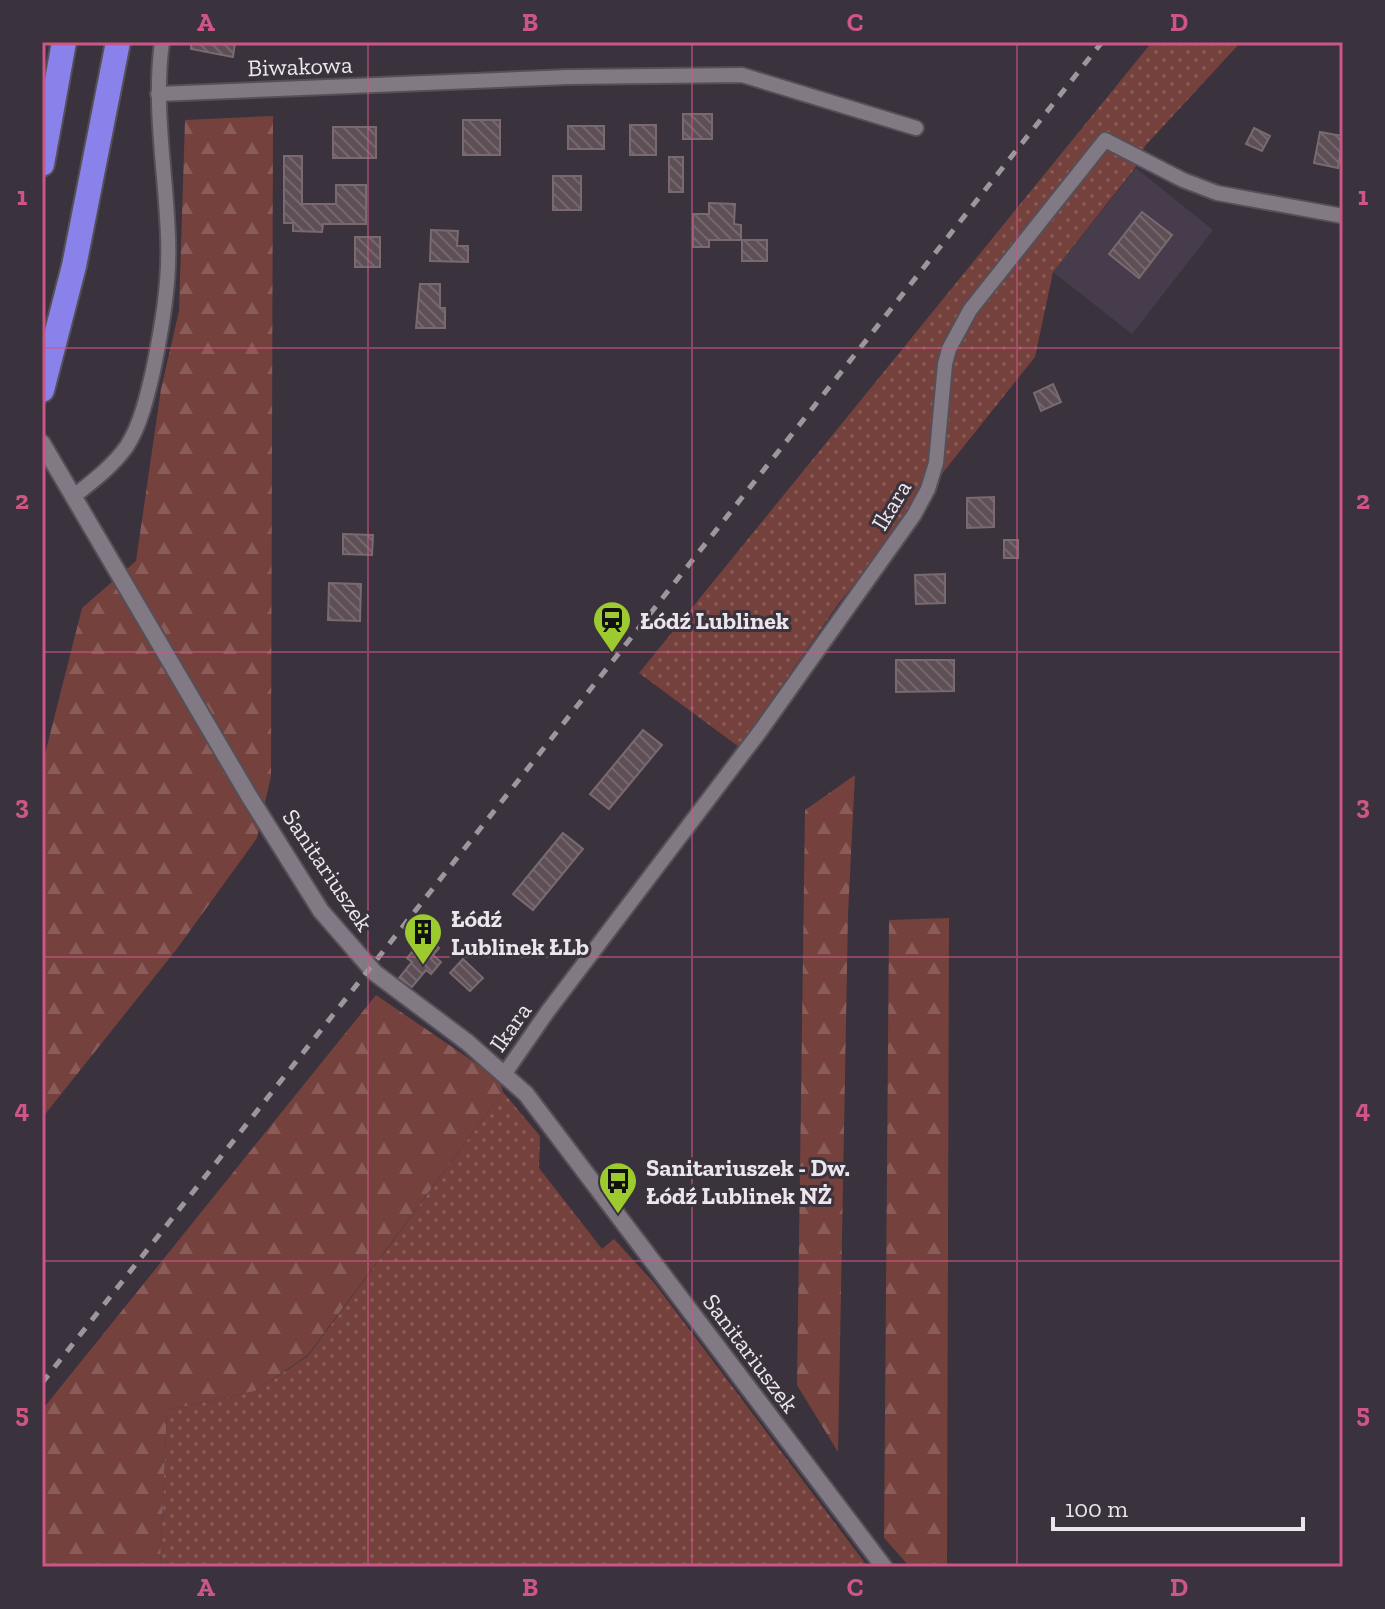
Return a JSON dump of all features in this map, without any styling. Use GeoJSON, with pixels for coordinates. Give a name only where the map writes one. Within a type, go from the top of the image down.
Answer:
{"type":"FeatureCollection","features":[{"type":"Feature","properties":{"kind":"highway"},"geometry":{"type":"LineString","coordinates":[[42,164],[64,42]]}},
{"type":"Feature","properties":{"kind":"highway"},"geometry":{"type":"LineString","coordinates":[[42,390],[74,266],[118,42]]}},
{"type":"Feature","properties":{"kind":"street"},"geometry":{"type":"LineString","coordinates":[[74,496],[107,470],[125,449],[143,410],[154,367],[163,315],[168,255],[158,94],[162,42]]}},
{"type":"Feature","properties":{"kind":"street","name":"Biwakowa"},"geometry":{"type":"LineString","coordinates":[[158,94],[568,77],[742,75],[916,128]]}},
{"type":"Feature","properties":{"kind":"street","name":"Ikara"},"geometry":{"type":"LineString","coordinates":[[505,1073],[548,1011],[770,718],[914,515],[928,489],[936,463],[945,364],[957,330],[1105,140],[1198,187],[1249,200],[1343,216]]}},
{"type":"Feature","properties":{"kind":"street","name":"Sanitariuszek"},"geometry":{"type":"LineString","coordinates":[[42,443],[249,796],[330,924],[375,973],[505,1073],[534,1104],[884,1567]]}},
{"type":"Feature","properties":{"kind":"shaded area"},"geometry":{"type":"Polygon","coordinates":[[[1136,168],[1213,230],[1132,334],[1053,272],[1136,168]]]}},
{"type":"Feature","properties":{"kind":"green space"},"geometry":{"type":"Polygon","coordinates":[[[1152,42],[1241,42],[1145,146],[1135,168],[1053,272],[1035,357],[839,603],[739,747],[639,673],[1152,42]]]}},
{"type":"Feature","properties":{"kind":"green space"},"geometry":{"type":"Polygon","coordinates":[[[273,116],[271,776],[257,838],[176,950],[42,1118],[42,766],[82,608],[136,561],[161,389],[179,311],[185,120],[273,116]]]}},
{"type":"Feature","properties":{"kind":"green space"},"geometry":{"type":"Polygon","coordinates":[[[855,775],[848,914],[838,1452],[797,1385],[805,810],[855,775]]]}},
{"type":"Feature","properties":{"kind":"green space"},"geometry":{"type":"Polygon","coordinates":[[[949,918],[947,1567],[910,1567],[884,1538],[889,920],[949,918]]]}},
{"type":"Feature","properties":{"kind":"green space"},"geometry":{"type":"Polygon","coordinates":[[[376,995],[499,1079],[503,1092],[308,1355],[255,1391],[167,1410],[160,1567],[42,1567],[42,1410],[376,995]]]}},
{"type":"Feature","properties":{"kind":"green space"},"geometry":{"type":"Polygon","coordinates":[[[503,1092],[540,1136],[539,1168],[602,1249],[614,1239],[655,1284],[868,1567],[160,1567],[167,1410],[255,1391],[308,1356],[503,1092]]]}},
{"type":"Feature","properties":{"kind":"building"},"geometry":{"type":"Polygon","coordinates":[[[191,42],[235,42],[233,57],[191,49],[191,42]]]}},
{"type":"Feature","properties":{"kind":"building"},"geometry":{"type":"Polygon","coordinates":[[[683,114],[712,114],[712,139],[683,139],[683,114]]]}},
{"type":"Feature","properties":{"kind":"building"},"geometry":{"type":"Polygon","coordinates":[[[463,120],[500,120],[500,155],[463,155],[463,120]]]}},
{"type":"Feature","properties":{"kind":"building"},"geometry":{"type":"Polygon","coordinates":[[[630,125],[656,125],[656,155],[630,155],[630,125]]]}},
{"type":"Feature","properties":{"kind":"building"},"geometry":{"type":"Polygon","coordinates":[[[568,126],[604,126],[604,149],[568,149],[568,126]]]}},
{"type":"Feature","properties":{"kind":"building"},"geometry":{"type":"Polygon","coordinates":[[[333,127],[376,127],[376,158],[333,158],[333,127]]]}},
{"type":"Feature","properties":{"kind":"building"},"geometry":{"type":"Polygon","coordinates":[[[1254,128],[1270,136],[1262,151],[1246,144],[1254,128]]]}},
{"type":"Feature","properties":{"kind":"building"},"geometry":{"type":"Polygon","coordinates":[[[1320,132],[1343,136],[1338,168],[1314,163],[1320,132]]]}},
{"type":"Feature","properties":{"kind":"building"},"geometry":{"type":"Polygon","coordinates":[[[284,156],[302,156],[302,204],[336,204],[336,185],[366,185],[366,224],[323,224],[322,232],[293,231],[293,223],[284,223],[284,156]]]}},
{"type":"Feature","properties":{"kind":"building"},"geometry":{"type":"Polygon","coordinates":[[[669,157],[683,157],[683,192],[669,192],[669,157]]]}},
{"type":"Feature","properties":{"kind":"building"},"geometry":{"type":"Polygon","coordinates":[[[553,176],[581,176],[581,210],[553,210],[553,176]]]}},
{"type":"Feature","properties":{"kind":"building"},"geometry":{"type":"Polygon","coordinates":[[[709,203],[735,204],[734,224],[741,225],[741,240],[709,240],[709,247],[693,247],[693,214],[709,214],[709,203]]]}},
{"type":"Feature","properties":{"kind":"building"},"geometry":{"type":"Polygon","coordinates":[[[1142,212],[1172,235],[1139,278],[1109,254],[1142,212]]]}},
{"type":"Feature","properties":{"kind":"building"},"geometry":{"type":"Polygon","coordinates":[[[431,230],[458,231],[457,246],[468,246],[468,262],[430,261],[431,230]]]}},
{"type":"Feature","properties":{"kind":"building"},"geometry":{"type":"Polygon","coordinates":[[[355,237],[380,237],[380,267],[355,267],[355,237]]]}},
{"type":"Feature","properties":{"kind":"building"},"geometry":{"type":"Polygon","coordinates":[[[742,240],[767,240],[767,261],[742,261],[742,240]]]}},
{"type":"Feature","properties":{"kind":"building"},"geometry":{"type":"Polygon","coordinates":[[[420,284],[440,284],[440,308],[445,308],[445,328],[416,328],[420,284]]]}},
{"type":"Feature","properties":{"kind":"building"},"geometry":{"type":"Polygon","coordinates":[[[1053,384],[1061,402],[1041,411],[1034,393],[1053,384]]]}},
{"type":"Feature","properties":{"kind":"building"},"geometry":{"type":"Polygon","coordinates":[[[994,497],[994,527],[967,528],[967,498],[994,497]]]}},
{"type":"Feature","properties":{"kind":"building"},"geometry":{"type":"Polygon","coordinates":[[[343,534],[373,535],[372,555],[343,554],[343,534]]]}},
{"type":"Feature","properties":{"kind":"building"},"geometry":{"type":"Polygon","coordinates":[[[1004,540],[1018,540],[1018,558],[1004,558],[1004,540]]]}},
{"type":"Feature","properties":{"kind":"building"},"geometry":{"type":"Polygon","coordinates":[[[945,574],[945,603],[916,604],[915,575],[945,574]]]}},
{"type":"Feature","properties":{"kind":"building"},"geometry":{"type":"Polygon","coordinates":[[[329,583],[361,584],[360,621],[328,620],[329,583]]]}},
{"type":"Feature","properties":{"kind":"building"},"geometry":{"type":"Polygon","coordinates":[[[896,660],[954,660],[954,691],[896,692],[896,660]]]}},
{"type":"Feature","properties":{"kind":"building"},"geometry":{"type":"Polygon","coordinates":[[[643,730],[662,745],[609,809],[590,794],[643,730]]]}},
{"type":"Feature","properties":{"kind":"building"},"geometry":{"type":"Polygon","coordinates":[[[563,833],[583,849],[533,910],[513,894],[563,833]]]}},
{"type":"Feature","properties":{"kind":"building","name":"Łódź Lublinek ŁLb"},"geometry":{"type":"Polygon","coordinates":[[[425,936],[439,948],[433,955],[441,962],[431,974],[426,970],[412,987],[399,978],[412,962],[407,958],[425,936]]]}},
{"type":"Feature","properties":{"kind":"building"},"geometry":{"type":"Polygon","coordinates":[[[463,959],[483,978],[470,991],[450,973],[463,959]]]}},
{"type":"Feature","properties":{"kind":"railway"},"geometry":{"type":"LineString","coordinates":[[42,1383],[1102,42]]}},
{"type":"Feature","properties":{"kind":"place","name":"Łódź Lublinek"},"geometry":{"type":"Point","coordinates":[612,654]}},
{"type":"Feature","properties":{"kind":"place","name":"Łódź Lublinek ŁLb"},"geometry":{"type":"Point","coordinates":[423,966]}},
{"type":"Feature","properties":{"kind":"place","name":"Sanitariuszek - Dw. Łódź Lublinek NŻ"},"geometry":{"type":"Point","coordinates":[618,1215]}}]}
